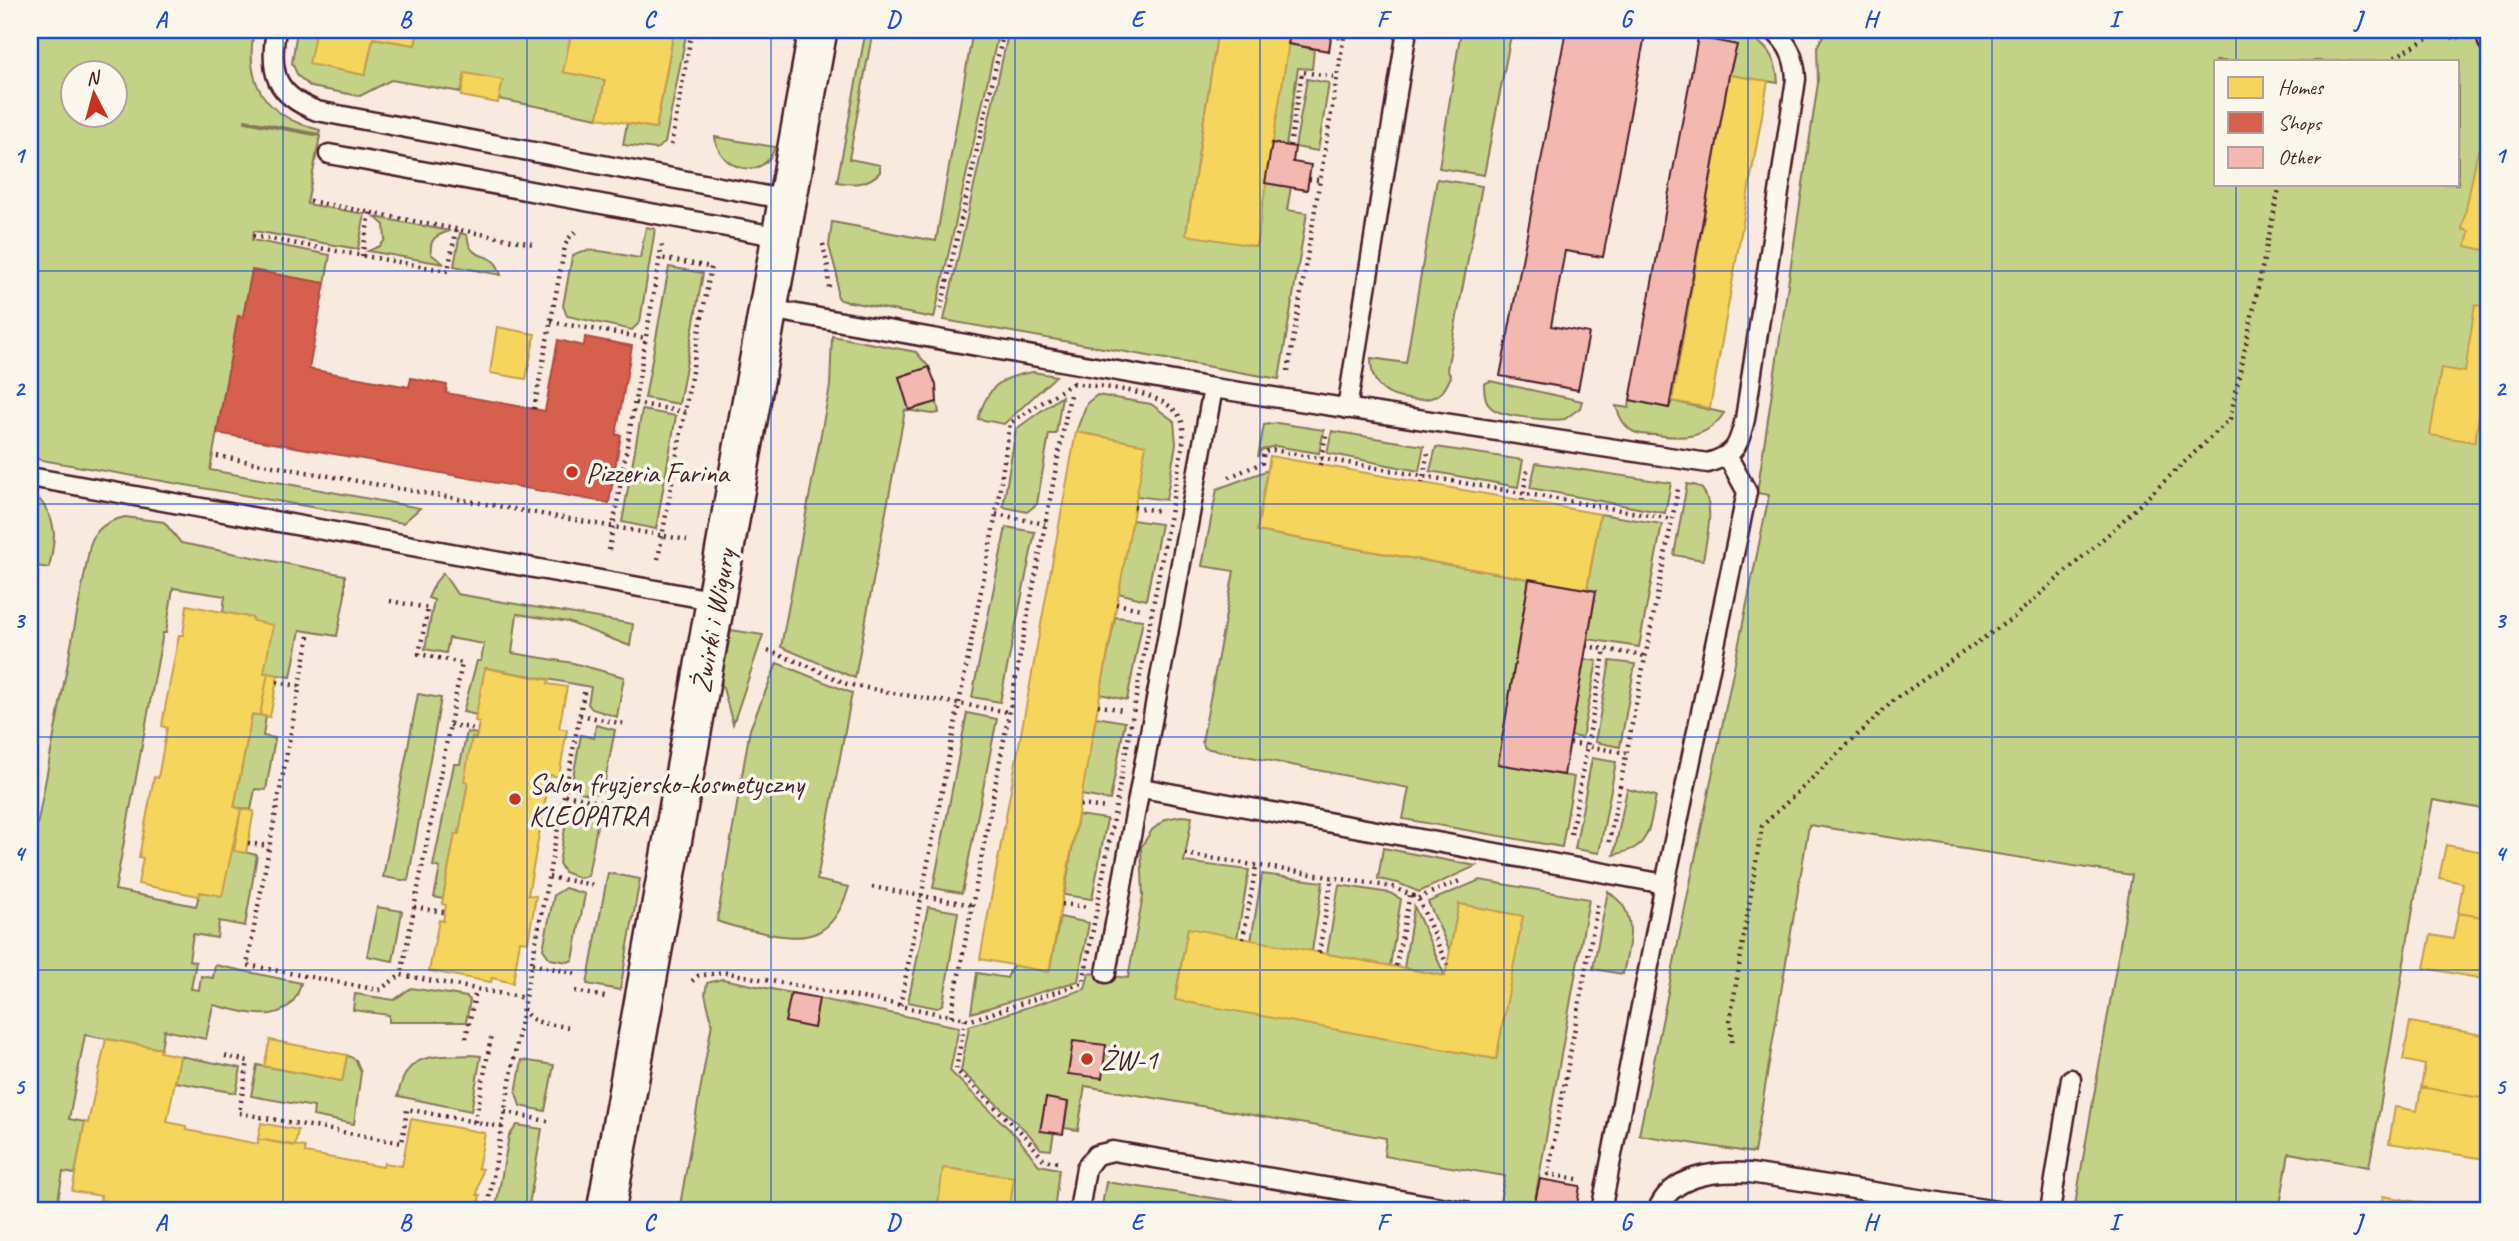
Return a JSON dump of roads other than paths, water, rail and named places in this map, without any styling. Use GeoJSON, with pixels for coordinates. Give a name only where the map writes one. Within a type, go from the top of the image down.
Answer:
{"type":"FeatureCollection","features":[{"type":"Feature","properties":{"kind":"street","name":"Żwirki i Wigury"},"geometry":{"type":"LineString","coordinates":[[606,1211],[818,30]]}},
{"type":"Feature","properties":{"kind":"lane"},"geometry":{"type":"LineString","coordinates":[[276,30],[272,52],[278,83],[289,97],[317,111],[788,200]]}},
{"type":"Feature","properties":{"kind":"lane"},"geometry":{"type":"LineString","coordinates":[[1347,409],[1407,30]]}},
{"type":"Feature","properties":{"kind":"lane"},"geometry":{"type":"LineString","coordinates":[[769,309],[1213,388],[1708,463],[1728,457],[1739,443],[1745,419],[1796,79],[1795,60],[1786,41],[1773,30]]}},
{"type":"Feature","properties":{"kind":"lane"},"geometry":{"type":"LineString","coordinates":[[329,154],[780,237]]}},
{"type":"Feature","properties":{"kind":"lane"},"geometry":{"type":"LineString","coordinates":[[1106,973],[1142,788],[1213,388]]}},
{"type":"Feature","properties":{"kind":"lane"},"geometry":{"type":"LineString","coordinates":[[1601,1211],[1665,884],[1747,492],[1728,457]]}},
{"type":"Feature","properties":{"kind":"lane"},"geometry":{"type":"LineString","coordinates":[[30,477],[716,601]]}},
{"type":"Feature","properties":{"kind":"lane"},"geometry":{"type":"LineString","coordinates":[[1142,788],[1665,884]]}},
{"type":"Feature","properties":{"kind":"lane"},"geometry":{"type":"LineString","coordinates":[[2050,1211],[2071,1079]]}},
{"type":"Feature","properties":{"kind":"lane"},"geometry":{"type":"LineString","coordinates":[[1079,1211],[1086,1168],[1096,1155],[1112,1151],[1416,1207],[1464,1211]]}},
{"type":"Feature","properties":{"kind":"lane"},"geometry":{"type":"LineString","coordinates":[[1657,1211],[1661,1202],[1678,1186],[1700,1176],[1722,1172],[1750,1173],[1997,1211]]}},
{"type":"Feature","properties":{"kind":"place","name":"Pizzeria Farina"},"geometry":{"type":"Point","coordinates":[572,472]}},
{"type":"Feature","properties":{"kind":"place","name":"Salon fryzjersko-kosmetyczny KLEOPATRA"},"geometry":{"type":"Point","coordinates":[515,799]}},
{"type":"Feature","properties":{"kind":"place","name":"ŻW-1"},"geometry":{"type":"Point","coordinates":[1087,1059]}}]}
